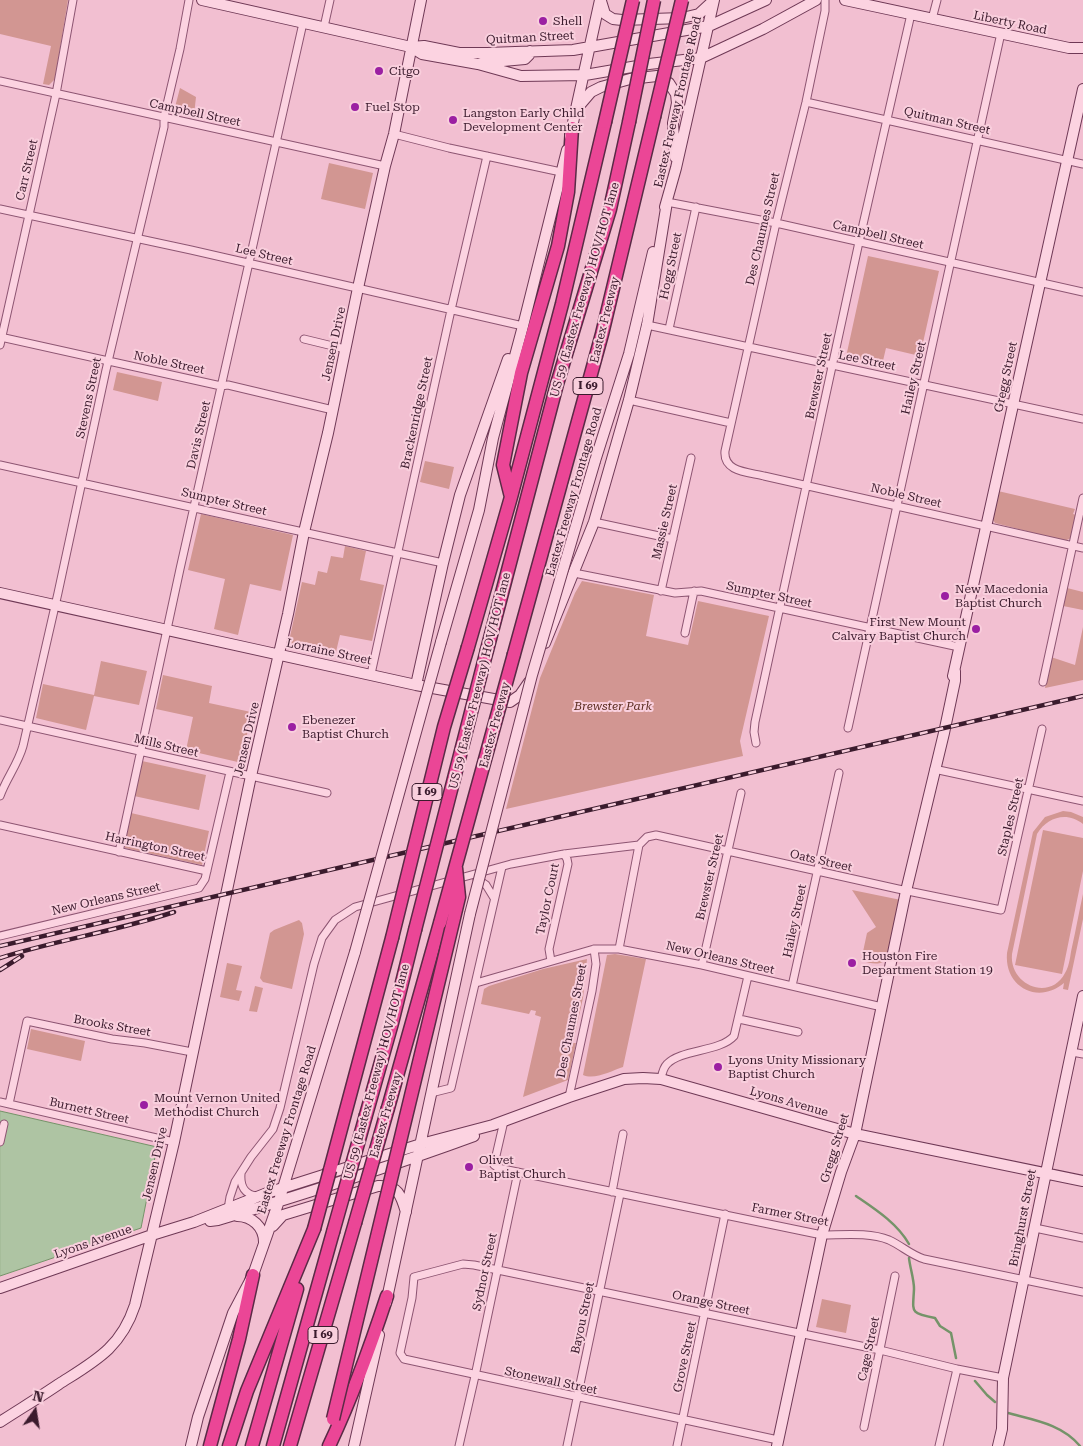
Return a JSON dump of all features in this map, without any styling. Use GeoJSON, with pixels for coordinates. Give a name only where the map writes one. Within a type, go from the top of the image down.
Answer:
{"type":"FeatureCollection","features":[{"type":"Feature","properties":{"kind":"highway"},"geometry":{"type":"LineString","coordinates":[[627,32],[628,0]]}},
{"type":"Feature","properties":{"kind":"highway","name":"I 69"},"geometry":{"type":"LineString","coordinates":[[252,1446],[345,1121],[444,727],[511,497],[562,304],[633,0]]}},
{"type":"Feature","properties":{"kind":"highway","name":"US 59 (Eastex Freeway) HOV/HOT lane"},"geometry":{"type":"LineString","coordinates":[[273,1446],[392,1023],[486,650],[557,384],[610,209],[654,0]]}},
{"type":"Feature","properties":{"kind":"highway","name":"Eastex Freeway"},"geometry":{"type":"LineString","coordinates":[[290,1446],[456,868],[602,334],[682,0]]}},
{"type":"Feature","properties":{"kind":"highway"},"geometry":{"type":"LineString","coordinates":[[511,497],[503,465],[521,373],[558,246],[568,192],[572,128]]}},
{"type":"Feature","properties":{"kind":"highway"},"geometry":{"type":"LineString","coordinates":[[328,1446],[459,897],[456,868]]}},
{"type":"Feature","properties":{"kind":"highway"},"geometry":{"type":"LineString","coordinates":[[229,1446],[247,1391],[314,1229]]}},
{"type":"Feature","properties":{"kind":"highway"},"geometry":{"type":"LineString","coordinates":[[210,1446],[239,1338],[253,1275]]}},
{"type":"Feature","properties":{"kind":"highway"},"geometry":{"type":"LineString","coordinates":[[328,1446],[348,1406],[369,1352],[387,1296]]}},
{"type":"Feature","properties":{"kind":"main road","name":"Quitman Street"},"geometry":{"type":"LineString","coordinates":[[202,0],[411,47],[424,46],[459,53],[573,50],[708,26]]}},
{"type":"Feature","properties":{"kind":"main road","name":"Jensen Drive"},"geometry":{"type":"LineString","coordinates":[[0,1422],[99,1359],[114,1344],[132,1315],[174,1142],[251,776],[280,654],[304,532],[394,134],[421,0]]}},
{"type":"Feature","properties":{"kind":"main road"},"geometry":{"type":"LineString","coordinates":[[600,0],[605,14],[613,19],[622,20],[682,18],[699,14],[714,0]]}},
{"type":"Feature","properties":{"kind":"main road"},"geometry":{"type":"LineString","coordinates":[[416,685],[460,495],[515,338],[523,326],[577,108],[600,0]]}},
{"type":"Feature","properties":{"kind":"main road","name":"Eastex Freeway Frontage Road"},"geometry":{"type":"LineString","coordinates":[[354,1446],[470,914],[530,684],[595,461],[629,354],[651,259],[676,168],[714,0]]}},
{"type":"Feature","properties":{"kind":"main road"},"geometry":{"type":"LineString","coordinates":[[708,26],[766,0]]}},
{"type":"Feature","properties":{"kind":"main road"},"geometry":{"type":"LineString","coordinates":[[701,58],[763,29],[800,4],[816,0]]}},
{"type":"Feature","properties":{"kind":"main road","name":"Liberty Road"},"geometry":{"type":"LineString","coordinates":[[845,0],[1069,48],[1083,48]]}},
{"type":"Feature","properties":{"kind":"main road","name":"Quitman Street"},"geometry":{"type":"LineString","coordinates":[[411,47],[422,54],[478,64],[521,76],[584,76],[649,64],[701,58]]}},
{"type":"Feature","properties":{"kind":"main road"},"geometry":{"type":"LineString","coordinates":[[478,64],[525,59],[530,51]]}},
{"type":"Feature","properties":{"kind":"main road"},"geometry":{"type":"LineString","coordinates":[[577,108],[591,92],[601,87],[630,79],[656,76],[669,82],[676,94],[677,103],[673,123],[676,168]]}},
{"type":"Feature","properties":{"kind":"main road","name":"Gregg Street"},"geometry":{"type":"LineString","coordinates":[[777,1443],[822,1235],[841,1172],[855,1134],[906,891],[934,769],[937,764],[955,681],[960,647],[1083,89]]}},
{"type":"Feature","properties":{"kind":"main road"},"geometry":{"type":"LineString","coordinates":[[574,573],[594,522],[629,400],[647,325],[667,202]]}},
{"type":"Feature","properties":{"kind":"main road","name":"Eastex Freeway Frontage Road"},"geometry":{"type":"LineString","coordinates":[[191,1446],[198,1417],[233,1313],[253,1275],[279,1202],[355,952],[479,510],[493,438],[523,326]]}},
{"type":"Feature","properties":{"kind":"main road","name":"Lorraine Street"},"geometry":{"type":"LineString","coordinates":[[0,593],[416,685],[510,702],[520,695],[529,682],[574,573]]}},
{"type":"Feature","properties":{"kind":"main road","name":"Bringhurst Street"},"geometry":{"type":"LineString","coordinates":[[998,1446],[1002,1429],[1003,1378],[1083,996]]}},
{"type":"Feature","properties":{"kind":"main road","name":"Lyons Avenue"},"geometry":{"type":"LineString","coordinates":[[229,1213],[262,1196],[283,1188],[421,1144],[493,1125],[624,1079],[642,1078],[661,1079],[855,1134],[1083,1181]]}},
{"type":"Feature","properties":{"kind":"main road","name":"Lyons Avenue"},"geometry":{"type":"LineString","coordinates":[[0,1288],[194,1222],[279,1202],[477,1135],[493,1125]]}},
{"type":"Feature","properties":{"kind":"main road"},"geometry":{"type":"LineString","coordinates":[[269,1230],[283,1215],[386,1185],[396,1189],[406,1213]]}},
{"type":"Feature","properties":{"kind":"main road"},"geometry":{"type":"LineString","coordinates":[[229,1213],[246,1217],[258,1224],[263,1234],[263,1248]]}},
{"type":"Feature","properties":{"kind":"street","name":"Carr Street"},"geometry":{"type":"LineString","coordinates":[[1,340],[56,94],[73,0]]}},
{"type":"Feature","properties":{"kind":"street","name":"Stevens Street"},"geometry":{"type":"LineString","coordinates":[[0,796],[6,780],[20,756],[56,605],[108,361],[164,127],[164,118],[189,0]]}},
{"type":"Feature","properties":{"kind":"street"},"geometry":{"type":"LineString","coordinates":[[324,28],[330,0]]}},
{"type":"Feature","properties":{"kind":"street","name":"Des Chaumes Street"},"geometry":{"type":"LineString","coordinates":[[726,462],[725,451],[731,423],[776,223],[806,102],[825,11],[825,0]]}},
{"type":"Feature","properties":{"kind":"street"},"geometry":{"type":"LineString","coordinates":[[932,19],[937,0]]}},
{"type":"Feature","properties":{"kind":"street","name":"Brewster Street"},"geometry":{"type":"LineString","coordinates":[[756,743],[754,727],[859,242],[911,14]]}},
{"type":"Feature","properties":{"kind":"street","name":"Davis Street"},"geometry":{"type":"LineString","coordinates":[[120,852],[167,629],[303,23]]}},
{"type":"Feature","properties":{"kind":"street","name":"Hailey Street"},"geometry":{"type":"LineString","coordinates":[[848,728],[1001,33]]}},
{"type":"Feature","properties":{"kind":"street","name":"Campbell Street"},"geometry":{"type":"LineString","coordinates":[[0,81],[386,166]]}},
{"type":"Feature","properties":{"kind":"street","name":"Quitman Street"},"geometry":{"type":"LineString","coordinates":[[806,102],[1083,164]]}},
{"type":"Feature","properties":{"kind":"street"},"geometry":{"type":"LineString","coordinates":[[394,134],[561,172]]}},
{"type":"Feature","properties":{"kind":"street","name":"Brackenridge Street"},"geometry":{"type":"LineString","coordinates":[[371,674],[450,310],[487,156]]}},
{"type":"Feature","properties":{"kind":"street","name":"Campbell Street"},"geometry":{"type":"LineString","coordinates":[[667,202],[776,223],[1083,292]]}},
{"type":"Feature","properties":{"kind":"street","name":"Hogg Street"},"geometry":{"type":"LineString","coordinates":[[669,329],[696,207]]}},
{"type":"Feature","properties":{"kind":"street","name":"Lee Street"},"geometry":{"type":"LineString","coordinates":[[0,209],[523,326]]}},
{"type":"Feature","properties":{"kind":"street","name":"Lee Street"},"geometry":{"type":"LineString","coordinates":[[647,325],[1083,419]]}},
{"type":"Feature","properties":{"kind":"street"},"geometry":{"type":"LineString","coordinates":[[304,339],[345,349]]}},
{"type":"Feature","properties":{"kind":"street","name":"Noble Street"},"geometry":{"type":"LineString","coordinates":[[1,340],[221,386],[228,385],[333,410]]}},
{"type":"Feature","properties":{"kind":"street"},"geometry":{"type":"LineString","coordinates":[[629,400],[731,423]]}},
{"type":"Feature","properties":{"kind":"street","name":"Massie Street"},"geometry":{"type":"LineString","coordinates":[[661,591],[691,458]]}},
{"type":"Feature","properties":{"kind":"street","name":"Noble Street"},"geometry":{"type":"LineString","coordinates":[[726,462],[730,467],[736,469],[1083,548]]}},
{"type":"Feature","properties":{"kind":"street","name":"Sumpter Street"},"geometry":{"type":"LineString","coordinates":[[0,465],[443,563]]}},
{"type":"Feature","properties":{"kind":"street"},"geometry":{"type":"LineString","coordinates":[[1042,682],[1083,498]]}},
{"type":"Feature","properties":{"kind":"street"},"geometry":{"type":"LineString","coordinates":[[594,522],[673,539]]}},
{"type":"Feature","properties":{"kind":"street","name":"Sumpter Street"},"geometry":{"type":"LineString","coordinates":[[574,573],[661,591],[684,594],[701,591],[960,647]]}},
{"type":"Feature","properties":{"kind":"street"},"geometry":{"type":"LineString","coordinates":[[685,632],[694,592]]}},
{"type":"Feature","properties":{"kind":"street","name":"Mills Street"},"geometry":{"type":"LineString","coordinates":[[0,720],[327,793]]}},
{"type":"Feature","properties":{"kind":"street","name":"Staples Street"},"geometry":{"type":"LineString","coordinates":[[1001,910],[1042,728]]}},
{"type":"Feature","properties":{"kind":"street"},"geometry":{"type":"LineString","coordinates":[[934,769],[1083,801]]}},
{"type":"Feature","properties":{"kind":"street","name":"Harrington Street"},"geometry":{"type":"LineString","coordinates":[[0,825],[207,871],[230,772]]}},
{"type":"Feature","properties":{"kind":"street","name":"Hailey Street"},"geometry":{"type":"LineString","coordinates":[[792,986],[839,773]]}},
{"type":"Feature","properties":{"kind":"street","name":"Brewster Street"},"geometry":{"type":"LineString","coordinates":[[702,965],[741,793]]}},
{"type":"Feature","properties":{"kind":"street","name":"Oats Street"},"geometry":{"type":"LineString","coordinates":[[639,845],[647,837],[656,835],[817,872],[1001,910]]}},
{"type":"Feature","properties":{"kind":"street"},"geometry":{"type":"LineString","coordinates":[[619,949],[639,845]]}},
{"type":"Feature","properties":{"kind":"street","name":"Taylor Court"},"geometry":{"type":"LineString","coordinates":[[502,867],[564,854],[639,845]]}},
{"type":"Feature","properties":{"kind":"street","name":"Taylor Court"},"geometry":{"type":"LineString","coordinates":[[551,961],[549,949],[568,864],[564,854]]}},
{"type":"Feature","properties":{"kind":"street"},"geometry":{"type":"LineString","coordinates":[[431,1093],[451,1088],[502,867]]}},
{"type":"Feature","properties":{"kind":"street","name":"Eastex Freeway Frontage Road"},"geometry":{"type":"LineString","coordinates":[[229,1213],[230,1197],[235,1182],[274,1129],[314,964],[322,938],[335,920],[355,907],[502,867]]}},
{"type":"Feature","properties":{"kind":"street","name":"New Orleans Street"},"geometry":{"type":"LineString","coordinates":[[0,936],[199,888],[205,879],[207,871]]}},
{"type":"Feature","properties":{"kind":"street"},"geometry":{"type":"LineString","coordinates":[[471,876],[486,885],[494,899]]}},
{"type":"Feature","properties":{"kind":"street","name":"Des Chaumes Street"},"geometry":{"type":"LineString","coordinates":[[569,1097],[592,991],[596,964],[594,949]]}},
{"type":"Feature","properties":{"kind":"street","name":"New Orleans Street"},"geometry":{"type":"LineString","coordinates":[[551,961],[594,949],[619,949],[702,965],[882,1007]]}},
{"type":"Feature","properties":{"kind":"street"},"geometry":{"type":"LineString","coordinates":[[476,982],[551,961]]}},
{"type":"Feature","properties":{"kind":"street"},"geometry":{"type":"LineString","coordinates":[[661,1079],[667,1063],[676,1058],[732,1039],[739,1019],[748,976]]}},
{"type":"Feature","properties":{"kind":"street"},"geometry":{"type":"LineString","coordinates":[[739,1019],[798,1032]]}},
{"type":"Feature","properties":{"kind":"street","name":"Brooks Street"},"geometry":{"type":"LineString","coordinates":[[9,1104],[27,1021],[112,1039],[192,1052]]}},
{"type":"Feature","properties":{"kind":"street"},"geometry":{"type":"LineString","coordinates":[[1072,1052],[1083,1054]]}},
{"type":"Feature","properties":{"kind":"street","name":"Burnett Street"},"geometry":{"type":"LineString","coordinates":[[0,1102],[174,1142]]}},
{"type":"Feature","properties":{"kind":"street"},"geometry":{"type":"LineString","coordinates":[[504,1121],[494,1165],[498,1168],[518,1172]]}},
{"type":"Feature","properties":{"kind":"street"},"geometry":{"type":"LineString","coordinates":[[0,1142],[4,1124]]}},
{"type":"Feature","properties":{"kind":"street"},"geometry":{"type":"LineString","coordinates":[[612,1192],[622,1134]]}},
{"type":"Feature","properties":{"kind":"street","name":"Farmer Street"},"geometry":{"type":"LineString","coordinates":[[518,1172],[822,1235],[875,1236],[890,1241],[913,1255],[924,1259],[1083,1292]]}},
{"type":"Feature","properties":{"kind":"street","name":"Sydnor Street"},"geometry":{"type":"LineString","coordinates":[[458,1446],[475,1376],[518,1172]]}},
{"type":"Feature","properties":{"kind":"street","name":"Eastex Freeway Frontage Road"},"geometry":{"type":"LineString","coordinates":[[241,1174],[240,1182],[246,1193],[262,1196]]}},
{"type":"Feature","properties":{"kind":"street","name":"Bayou Street"},"geometry":{"type":"LineString","coordinates":[[567,1446],[620,1194]]}},
{"type":"Feature","properties":{"kind":"street","name":"Grove Street"},"geometry":{"type":"LineString","coordinates":[[677,1446],[725,1214]]}},
{"type":"Feature","properties":{"kind":"street"},"geometry":{"type":"LineString","coordinates":[[1035,1228],[1083,1238]]}},
{"type":"Feature","properties":{"kind":"street","name":"Orange Street"},"geometry":{"type":"LineString","coordinates":[[414,1277],[463,1264],[474,1265],[801,1333],[1003,1378]]}},
{"type":"Feature","properties":{"kind":"street","name":"Cage Street"},"geometry":{"type":"LineString","coordinates":[[864,1426],[896,1276]]}},
{"type":"Feature","properties":{"kind":"street","name":"Stonewall Street"},"geometry":{"type":"LineString","coordinates":[[414,1277],[412,1298],[400,1353],[404,1360],[683,1420],[777,1443]]}},
{"type":"Feature","properties":{"kind":"street"},"geometry":{"type":"LineString","coordinates":[[939,1446],[957,1369]]}},
{"type":"Feature","properties":{"kind":"green space"},"geometry":{"type":"Polygon","coordinates":[[[0,0],[68,0],[55,79],[49,85],[43,84],[51,46],[0,34],[0,0]]]}},
{"type":"Feature","properties":{"kind":"green space"},"geometry":{"type":"Polygon","coordinates":[[[180,88],[196,97],[194,115],[174,111],[180,88]]]}},
{"type":"Feature","properties":{"kind":"green space"},"geometry":{"type":"Polygon","coordinates":[[[329,163],[373,173],[365,209],[321,199],[329,163]]]}},
{"type":"Feature","properties":{"kind":"green space"},"geometry":{"type":"Polygon","coordinates":[[[868,256],[939,271],[920,356],[886,348],[882,365],[846,357],[868,256]]]}},
{"type":"Feature","properties":{"kind":"green space"},"geometry":{"type":"Polygon","coordinates":[[[117,372],[162,382],[158,401],[113,390],[117,372]]]}},
{"type":"Feature","properties":{"kind":"green space"},"geometry":{"type":"Polygon","coordinates":[[[425,461],[454,467],[449,489],[420,482],[425,461]]]}},
{"type":"Feature","properties":{"kind":"green space"},"geometry":{"type":"Polygon","coordinates":[[[998,491],[1075,509],[1073,514],[1076,515],[1071,538],[1065,541],[995,523],[992,518],[998,491]]]}},
{"type":"Feature","properties":{"kind":"green space"},"geometry":{"type":"Polygon","coordinates":[[[201,514],[293,535],[281,591],[250,584],[238,635],[214,629],[225,579],[188,570],[201,514]]]}},
{"type":"Feature","properties":{"kind":"green space"},"geometry":{"type":"Polygon","coordinates":[[[345,546],[366,551],[360,580],[384,585],[372,641],[340,635],[335,656],[289,644],[302,582],[315,585],[318,571],[327,573],[331,556],[343,558],[345,546]]]}},
{"type":"Feature","properties":{"kind":"green space","name":"Brewster Park"},"geometry":{"type":"Polygon","coordinates":[[[582,581],[654,595],[646,636],[688,645],[698,601],[769,616],[740,741],[743,756],[506,809],[540,678],[575,593],[582,581]]]}},
{"type":"Feature","properties":{"kind":"green space"},"geometry":{"type":"Polygon","coordinates":[[[1067,588],[1083,592],[1083,610],[1063,606],[1067,588]]]}},
{"type":"Feature","properties":{"kind":"green space"},"geometry":{"type":"Polygon","coordinates":[[[1083,627],[1083,680],[1045,688],[1051,657],[1075,665],[1083,627]]]}},
{"type":"Feature","properties":{"kind":"green space"},"geometry":{"type":"Polygon","coordinates":[[[101,661],[147,671],[139,705],[94,696],[86,730],[36,718],[43,684],[94,695],[101,661]]]}},
{"type":"Feature","properties":{"kind":"green space"},"geometry":{"type":"Polygon","coordinates":[[[163,675],[212,686],[209,703],[251,712],[242,763],[186,750],[193,717],[156,709],[163,675]]]}},
{"type":"Feature","properties":{"kind":"green space"},"geometry":{"type":"Polygon","coordinates":[[[142,761],[206,775],[199,810],[134,796],[142,761]]]}},
{"type":"Feature","properties":{"kind":"green space"},"geometry":{"type":"Polygon","coordinates":[[[1063,811],[1083,817],[1083,824],[1070,818],[1058,818],[1046,823],[1037,834],[1012,954],[1013,965],[1023,981],[1041,988],[1050,987],[1058,982],[1067,970],[1069,963],[1083,894],[1083,919],[1068,990],[1063,989],[1064,983],[1044,992],[1034,992],[1025,989],[1011,975],[1007,953],[1033,832],[1045,817],[1063,811]]]}},
{"type":"Feature","properties":{"kind":"green space"},"geometry":{"type":"Polygon","coordinates":[[[131,813],[209,831],[202,865],[125,848],[131,813]]]}},
{"type":"Feature","properties":{"kind":"green space"},"geometry":{"type":"Polygon","coordinates":[[[1043,830],[1083,838],[1083,871],[1062,974],[1015,965],[1043,830]]]}},
{"type":"Feature","properties":{"kind":"green space"},"geometry":{"type":"Polygon","coordinates":[[[852,890],[901,900],[888,957],[882,962],[876,964],[861,961],[867,933],[876,927],[852,890]]]}},
{"type":"Feature","properties":{"kind":"green space"},"geometry":{"type":"Polygon","coordinates":[[[299,920],[302,923],[304,934],[292,989],[263,982],[260,978],[270,933],[299,920]]]}},
{"type":"Feature","properties":{"kind":"green space"},"geometry":{"type":"Polygon","coordinates":[[[615,954],[646,959],[623,1067],[593,1076],[583,1075],[607,955],[615,954]]]}},
{"type":"Feature","properties":{"kind":"green space"},"geometry":{"type":"Polygon","coordinates":[[[587,959],[583,998],[573,1043],[576,1043],[568,1080],[523,1097],[541,1017],[535,1015],[536,1011],[531,1010],[529,1014],[481,1004],[484,989],[543,969],[587,959]]]}},
{"type":"Feature","properties":{"kind":"green space"},"geometry":{"type":"Polygon","coordinates":[[[227,963],[242,966],[236,990],[242,991],[239,1001],[220,997],[227,963]]]}},
{"type":"Feature","properties":{"kind":"green space"},"geometry":{"type":"Polygon","coordinates":[[[255,986],[263,988],[257,1012],[249,1011],[255,986]]]}},
{"type":"Feature","properties":{"kind":"green space"},"geometry":{"type":"Polygon","coordinates":[[[31,1029],[85,1041],[81,1061],[27,1049],[31,1029]]]}},
{"type":"Feature","properties":{"kind":"green space"},"geometry":{"type":"Polygon","coordinates":[[[822,1299],[851,1305],[846,1333],[816,1327],[822,1299]]]}},
{"type":"Feature","properties":{"kind":"shaded area"},"geometry":{"type":"Polygon","coordinates":[[[0,1111],[157,1147],[141,1228],[0,1276],[0,1111]]]}},
{"type":"Feature","properties":{"kind":"waterway"},"geometry":{"type":"LineString","coordinates":[[856,1196],[892,1223],[909,1244]]}},
{"type":"Feature","properties":{"kind":"waterway"},"geometry":{"type":"LineString","coordinates":[[909,1258],[914,1285],[914,1310],[921,1315],[935,1318],[940,1326],[951,1333],[956,1358]]}},
{"type":"Feature","properties":{"kind":"waterway"},"geometry":{"type":"LineString","coordinates":[[975,1381],[995,1402]]}},
{"type":"Feature","properties":{"kind":"waterway"},"geometry":{"type":"LineString","coordinates":[[1008,1413],[1056,1428],[1080,1446]]}},
{"type":"Feature","properties":{"kind":"railway"},"geometry":{"type":"LineString","coordinates":[[0,946],[1083,696]]}},
{"type":"Feature","properties":{"kind":"railway"},"geometry":{"type":"LineString","coordinates":[[0,958],[131,925],[174,912]]}},
{"type":"Feature","properties":{"kind":"railway"},"geometry":{"type":"LineString","coordinates":[[0,970],[22,956]]}},
{"type":"Feature","properties":{"kind":"place","name":"Shell"},"geometry":{"type":"Point","coordinates":[543,21]}},
{"type":"Feature","properties":{"kind":"place","name":"Citgo"},"geometry":{"type":"Point","coordinates":[379,71]}},
{"type":"Feature","properties":{"kind":"place","name":"Fuel Stop"},"geometry":{"type":"Point","coordinates":[355,107]}},
{"type":"Feature","properties":{"kind":"place","name":"Langston Early Child Development Center"},"geometry":{"type":"Point","coordinates":[453,120]}},
{"type":"Feature","properties":{"kind":"place","name":"New Macedonia Baptist Church"},"geometry":{"type":"Point","coordinates":[945,596]}},
{"type":"Feature","properties":{"kind":"place","name":"First New Mount Calvary Baptist Church"},"geometry":{"type":"Point","coordinates":[976,629]}},
{"type":"Feature","properties":{"kind":"place","name":"Ebenezer Baptist Church"},"geometry":{"type":"Point","coordinates":[292,727]}},
{"type":"Feature","properties":{"kind":"place","name":"Houston Fire Department Station 19"},"geometry":{"type":"Point","coordinates":[852,963]}},
{"type":"Feature","properties":{"kind":"place","name":"Lyons Unity Missionary Baptist Church"},"geometry":{"type":"Point","coordinates":[718,1067]}},
{"type":"Feature","properties":{"kind":"place","name":"Mount Vernon United Methodist Church"},"geometry":{"type":"Point","coordinates":[144,1105]}},
{"type":"Feature","properties":{"kind":"place","name":"Olivet Baptist Church"},"geometry":{"type":"Point","coordinates":[469,1167]}}]}
